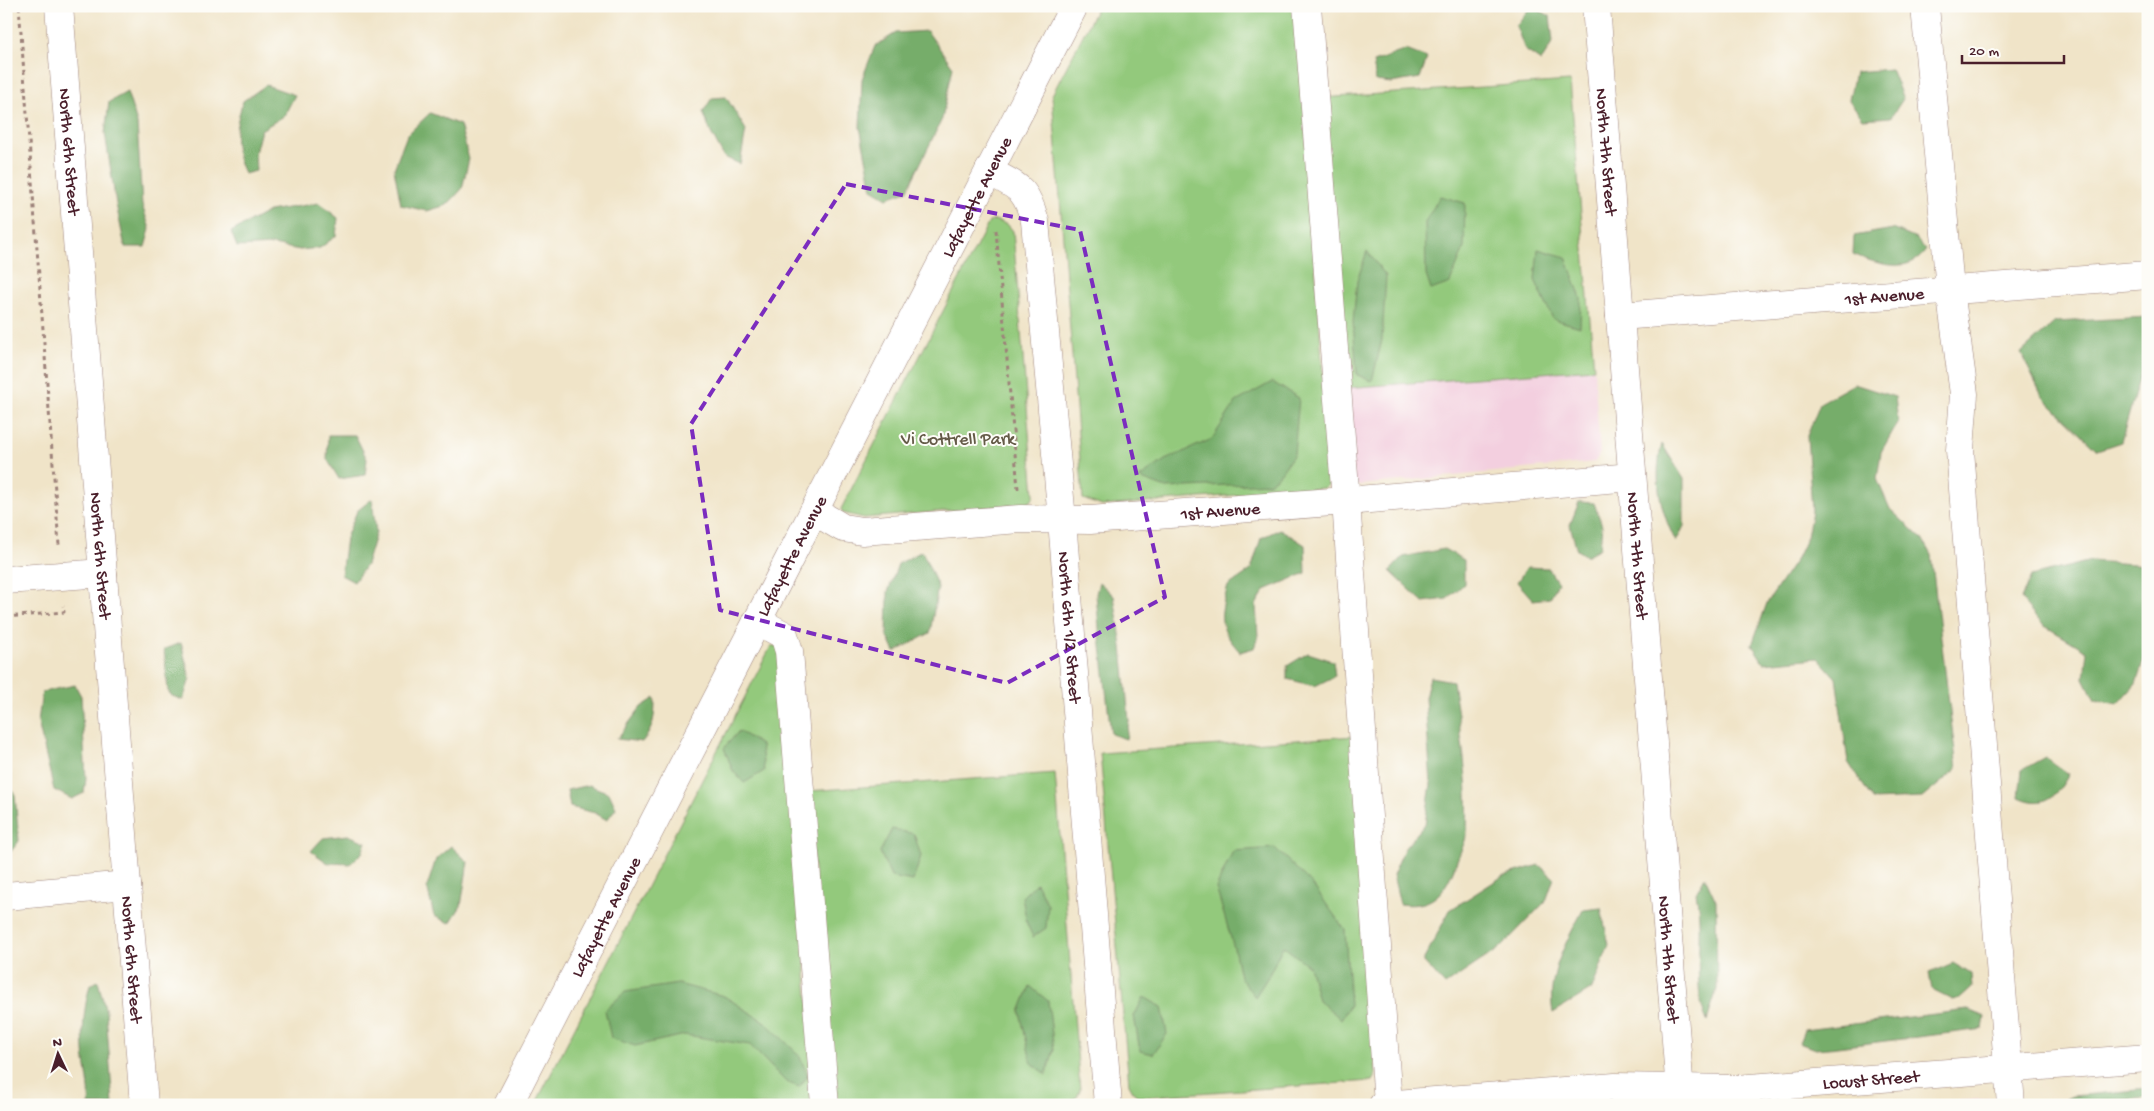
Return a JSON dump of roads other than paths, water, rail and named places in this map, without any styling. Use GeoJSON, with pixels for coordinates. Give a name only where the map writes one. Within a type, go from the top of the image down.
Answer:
{"type":"FeatureCollection","features":[{"type":"Feature","properties":{"kind":"street","name":"North 6th Street"},"geometry":{"type":"LineString","coordinates":[[59,6],[144,1105]]}},
{"type":"Feature","properties":{"kind":"street","name":"Lafayette Avenue"},"geometry":{"type":"LineString","coordinates":[[508,1105],[1074,6]]}},
{"type":"Feature","properties":{"kind":"street"},"geometry":{"type":"LineString","coordinates":[[1307,6],[1346,501],[1388,1104]]}},
{"type":"Feature","properties":{"kind":"street","name":"North 7th Street"},"geometry":{"type":"LineString","coordinates":[[1596,6],[1680,1097]]}},
{"type":"Feature","properties":{"kind":"street"},"geometry":{"type":"LineString","coordinates":[[1925,6],[1950,290],[1964,394],[1960,450],[2011,1105]]}},
{"type":"Feature","properties":{"kind":"street","name":"North 6th 1/2 Street"},"geometry":{"type":"LineString","coordinates":[[989,171],[1021,188],[1030,201],[1035,221],[1062,520],[1108,1105]]}},
{"type":"Feature","properties":{"kind":"street","name":"1st Avenue"},"geometry":{"type":"LineString","coordinates":[[1620,316],[2148,274]]}},
{"type":"Feature","properties":{"kind":"street","name":"1st Avenue"},"geometry":{"type":"LineString","coordinates":[[814,511],[843,528],[862,531],[1020,519],[1099,519],[1632,477]]}},
{"type":"Feature","properties":{"kind":"street"},"geometry":{"type":"LineString","coordinates":[[6,580],[103,573]]}},
{"type":"Feature","properties":{"kind":"street"},"geometry":{"type":"LineString","coordinates":[[757,621],[784,635],[789,651],[825,1105]]}},
{"type":"Feature","properties":{"kind":"street"},"geometry":{"type":"LineString","coordinates":[[6,896],[127,885]]}},
{"type":"Feature","properties":{"kind":"street","name":"Locust Street"},"geometry":{"type":"LineString","coordinates":[[1383,1105],[1615,1087],[1680,1097],[1736,1089],[2148,1058]]}},
{"type":"Feature","properties":{"kind":"park label","name":"Vi Cottrell Park"},"geometry":{"type":"Point","coordinates":[958,438]}}]}
